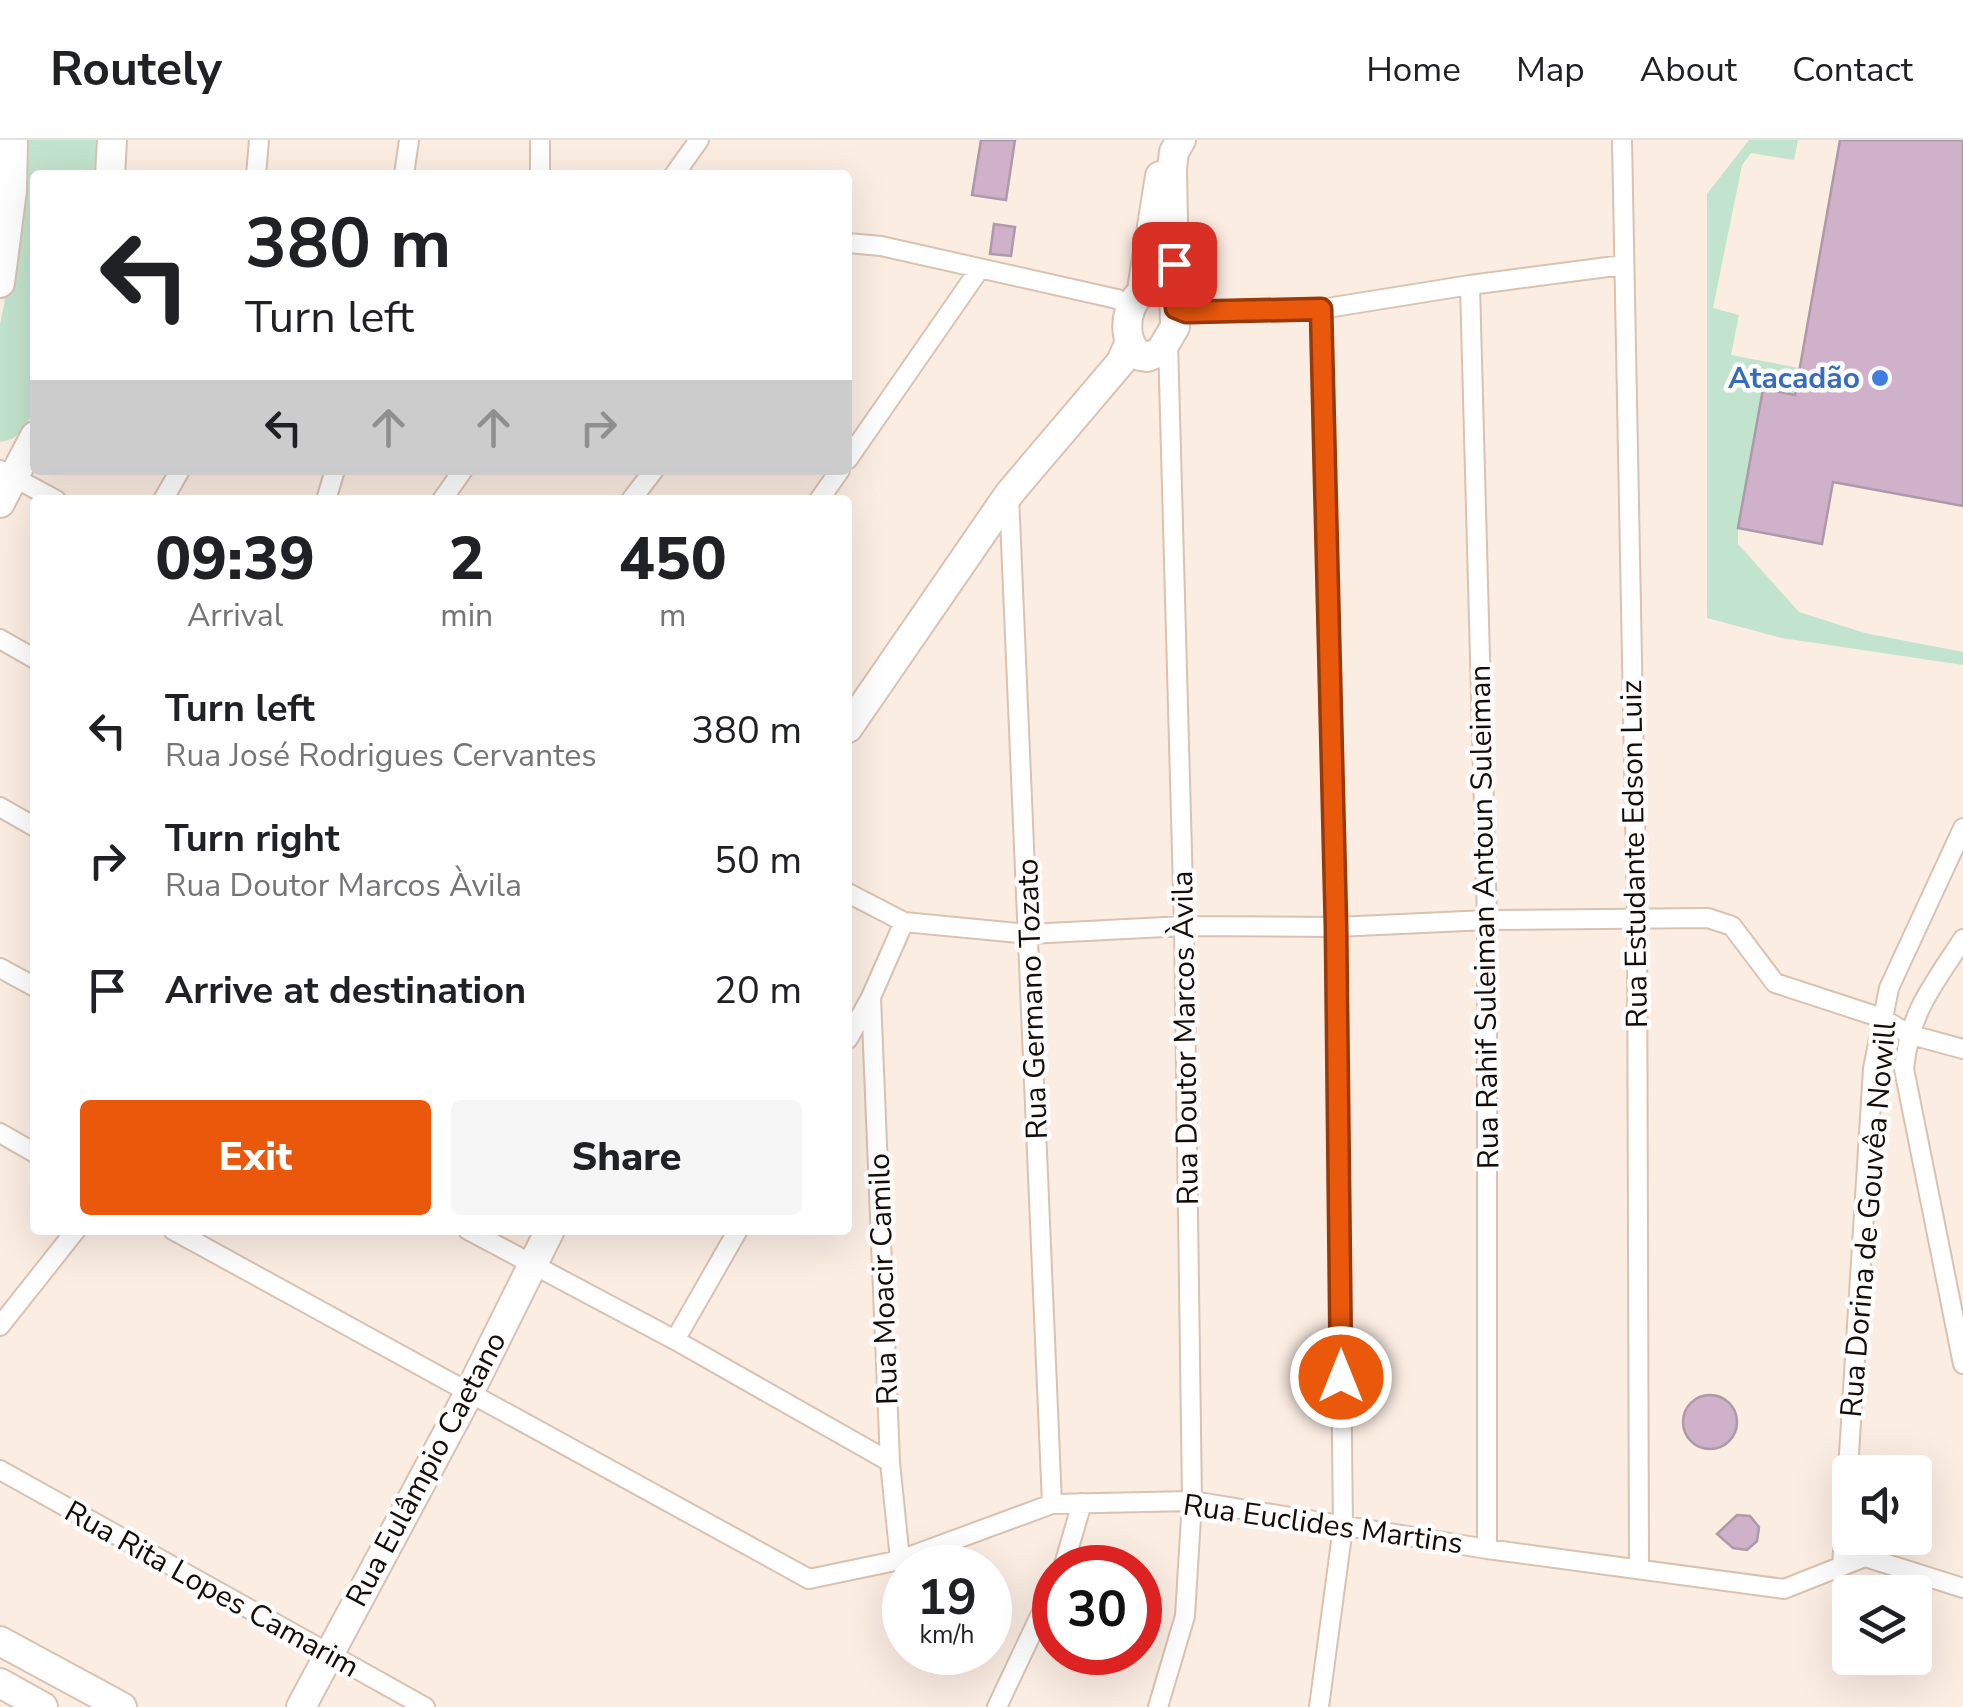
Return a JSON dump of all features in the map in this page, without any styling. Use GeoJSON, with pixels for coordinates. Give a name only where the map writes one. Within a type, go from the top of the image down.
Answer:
{"type":"FeatureCollection","features":[{"type":"Feature","properties":{"kind":"street"},"geometry":{"type":"LineString","coordinates":[[0,284],[14,140]]}},
{"type":"Feature","properties":{"kind":"street"},"geometry":{"type":"LineString","coordinates":[[110,170],[112,140]]}},
{"type":"Feature","properties":{"kind":"street"},"geometry":{"type":"LineString","coordinates":[[256,170],[259,140]]}},
{"type":"Feature","properties":{"kind":"street"},"geometry":{"type":"LineString","coordinates":[[405,170],[408,140]]}},
{"type":"Feature","properties":{"kind":"street"},"geometry":{"type":"LineString","coordinates":[[540,140],[540,170]]}},
{"type":"Feature","properties":{"kind":"street"},"geometry":{"type":"LineString","coordinates":[[678,170],[700,140]]}},
{"type":"Feature","properties":{"kind":"street"},"geometry":{"type":"LineString","coordinates":[[1165,140],[1128,330],[1160,335],[1470,284],[1623,265]]}},
{"type":"Feature","properties":{"kind":"street","name":"Rua Doutor Marcos Àvila"},"geometry":{"type":"LineString","coordinates":[[1158,1707],[1185,1616],[1192,1501],[1184,926],[1160,335],[1172,169],[1174,152],[1181,140]]}},
{"type":"Feature","properties":{"kind":"street","name":"Rua Estudante Edson Luiz"},"geometry":{"type":"LineString","coordinates":[[1622,140],[1637,919],[1639,1568]]}},
{"type":"Feature","properties":{"kind":"street"},"geometry":{"type":"LineString","coordinates":[[852,243],[1132,298],[1159,284],[1160,335],[1009,494],[852,722]]}},
{"type":"Feature","properties":{"kind":"street"},"geometry":{"type":"LineString","coordinates":[[852,453],[979,270]]}},
{"type":"Feature","properties":{"kind":"street","name":"Rua Rahif Suleiman Antoun Suleiman"},"geometry":{"type":"LineString","coordinates":[[1470,284],[1488,920],[1487,1549]]}},
{"type":"Feature","properties":{"kind":"street"},"geometry":{"type":"LineString","coordinates":[[1319,1707],[1343,1527],[1336,927],[1321,309]]}},
{"type":"Feature","properties":{"kind":"street"},"geometry":{"type":"LineString","coordinates":[[0,503],[8,474],[30,443]]}},
{"type":"Feature","properties":{"kind":"street"},"geometry":{"type":"LineString","coordinates":[[8,474],[47,495]]}},
{"type":"Feature","properties":{"kind":"street"},"geometry":{"type":"LineString","coordinates":[[635,495],[650,475]]}},
{"type":"Feature","properties":{"kind":"street","name":"Rua Germano Tozato"},"geometry":{"type":"LineString","coordinates":[[1009,494],[1052,1504]]}},
{"type":"Feature","properties":{"kind":"street"},"geometry":{"type":"LineString","coordinates":[[0,639],[30,656]]}},
{"type":"Feature","properties":{"kind":"street"},"geometry":{"type":"LineString","coordinates":[[0,807],[30,824]]}},
{"type":"Feature","properties":{"kind":"street","name":"Rua Dorina de Gouvêa Nowill"},"geometry":{"type":"LineString","coordinates":[[1842,1566],[1873,1069],[1889,988],[1963,828]]}},
{"type":"Feature","properties":{"kind":"street"},"geometry":{"type":"LineString","coordinates":[[852,895],[904,922],[1030,934],[1184,926],[1336,927],[1488,920],[1708,918],[1732,926],[1775,982],[1882,1018],[1908,1034],[1963,1049]]}},
{"type":"Feature","properties":{"kind":"street"},"geometry":{"type":"LineString","coordinates":[[852,1031],[904,922]]}},
{"type":"Feature","properties":{"kind":"street"},"geometry":{"type":"LineString","coordinates":[[1963,939],[1914,1016],[1904,1069],[1963,1364]]}},
{"type":"Feature","properties":{"kind":"street"},"geometry":{"type":"LineString","coordinates":[[0,968],[30,984]]}},
{"type":"Feature","properties":{"kind":"street","name":"Rua Moacir Camilo"},"geometry":{"type":"LineString","coordinates":[[871,997],[890,1462],[898,1545]]}},
{"type":"Feature","properties":{"kind":"street"},"geometry":{"type":"LineString","coordinates":[[0,1134],[30,1150]]}},
{"type":"Feature","properties":{"kind":"street"},"geometry":{"type":"LineString","coordinates":[[3,1317],[72,1235]]}},
{"type":"Feature","properties":{"kind":"street"},"geometry":{"type":"LineString","coordinates":[[181,1235],[469,1393]]}},
{"type":"Feature","properties":{"kind":"street"},"geometry":{"type":"LineString","coordinates":[[477,1235],[675,1340],[890,1462]]}},
{"type":"Feature","properties":{"kind":"street","name":"Rua Eulâmpio Caetano"},"geometry":{"type":"LineString","coordinates":[[301,1707],[469,1393],[547,1235]]}},
{"type":"Feature","properties":{"kind":"street"},"geometry":{"type":"LineString","coordinates":[[675,1340],[735,1235]]}},
{"type":"Feature","properties":{"kind":"street","name":"Rua Euclides Martins"},"geometry":{"type":"LineString","coordinates":[[469,1393],[809,1579],[882,1564]]}},
{"type":"Feature","properties":{"kind":"street","name":"Rua Rita Lopes Camarim"},"geometry":{"type":"LineString","coordinates":[[0,1470],[425,1707]]}},
{"type":"Feature","properties":{"kind":"street","name":"Rua Euclides Martins"},"geometry":{"type":"LineString","coordinates":[[941,1545],[1052,1504],[1192,1501],[1487,1549],[1784,1589],[1866,1557],[1963,1588]]}},
{"type":"Feature","properties":{"kind":"street"},"geometry":{"type":"LineString","coordinates":[[1070,1545],[1082,1503]]}},
{"type":"Feature","properties":{"kind":"street"},"geometry":{"type":"LineString","coordinates":[[997,1707],[1032,1633]]}},
{"type":"Feature","properties":{"kind":"street"},"geometry":{"type":"LineString","coordinates":[[0,1641],[122,1707]]}},
{"type":"Feature","properties":{"kind":"street"},"geometry":{"type":"LineString","coordinates":[[0,1683],[44,1707]]}},
{"type":"Feature","properties":{"kind":"green space"},"geometry":{"type":"Polygon","coordinates":[[[22,140],[100,140],[96,170],[30,170],[30,417],[19,434],[0,442],[0,325],[14,253],[22,140]]]}},
{"type":"Feature","properties":{"kind":"green space"},"geometry":{"type":"Polygon","coordinates":[[[1749,140],[1798,140],[1794,160],[1751,153],[1742,165],[1713,308],[1739,315],[1731,355],[1799,368],[1795,395],[1763,390],[1738,544],[1799,612],[1865,633],[1963,652],[1963,665],[1782,638],[1707,618],[1707,194],[1749,140]]]}},
{"type":"Feature","properties":{"kind":"building"},"geometry":{"type":"Polygon","coordinates":[[[981,140],[1015,140],[1006,200],[972,195],[981,140]]]}},
{"type":"Feature","properties":{"kind":"building","name":"Atacadão"},"geometry":{"type":"Polygon","coordinates":[[[1840,140],[1963,140],[1963,506],[1833,482],[1822,544],[1738,528],[1763,389],[1795,395],[1840,140]]]}},
{"type":"Feature","properties":{"kind":"building"},"geometry":{"type":"Polygon","coordinates":[[[994,224],[1015,227],[1011,256],[990,254],[994,224]]]}},
{"type":"Feature","properties":{"kind":"building"},"geometry":{"type":"Polygon","coordinates":[[[1710,1395],[1729,1403],[1737,1422],[1729,1441],[1710,1449],[1691,1441],[1683,1422],[1691,1403],[1710,1395]]]}},
{"type":"Feature","properties":{"kind":"building"},"geometry":{"type":"Polygon","coordinates":[[[1737,1515],[1750,1516],[1759,1527],[1757,1541],[1747,1550],[1733,1548],[1717,1534],[1737,1515]]]}},
{"type":"Feature","properties":{"kind":"place","name":"Atacadão"},"geometry":{"type":"Point","coordinates":[1880,378]}},
{"type":"Feature","properties":{"kind":"route"},"geometry":{"type":"LineString","coordinates":[[1174,264],[1176,308],[1186,312],[1321,309],[1336,927],[1341,1377]]}}]}
